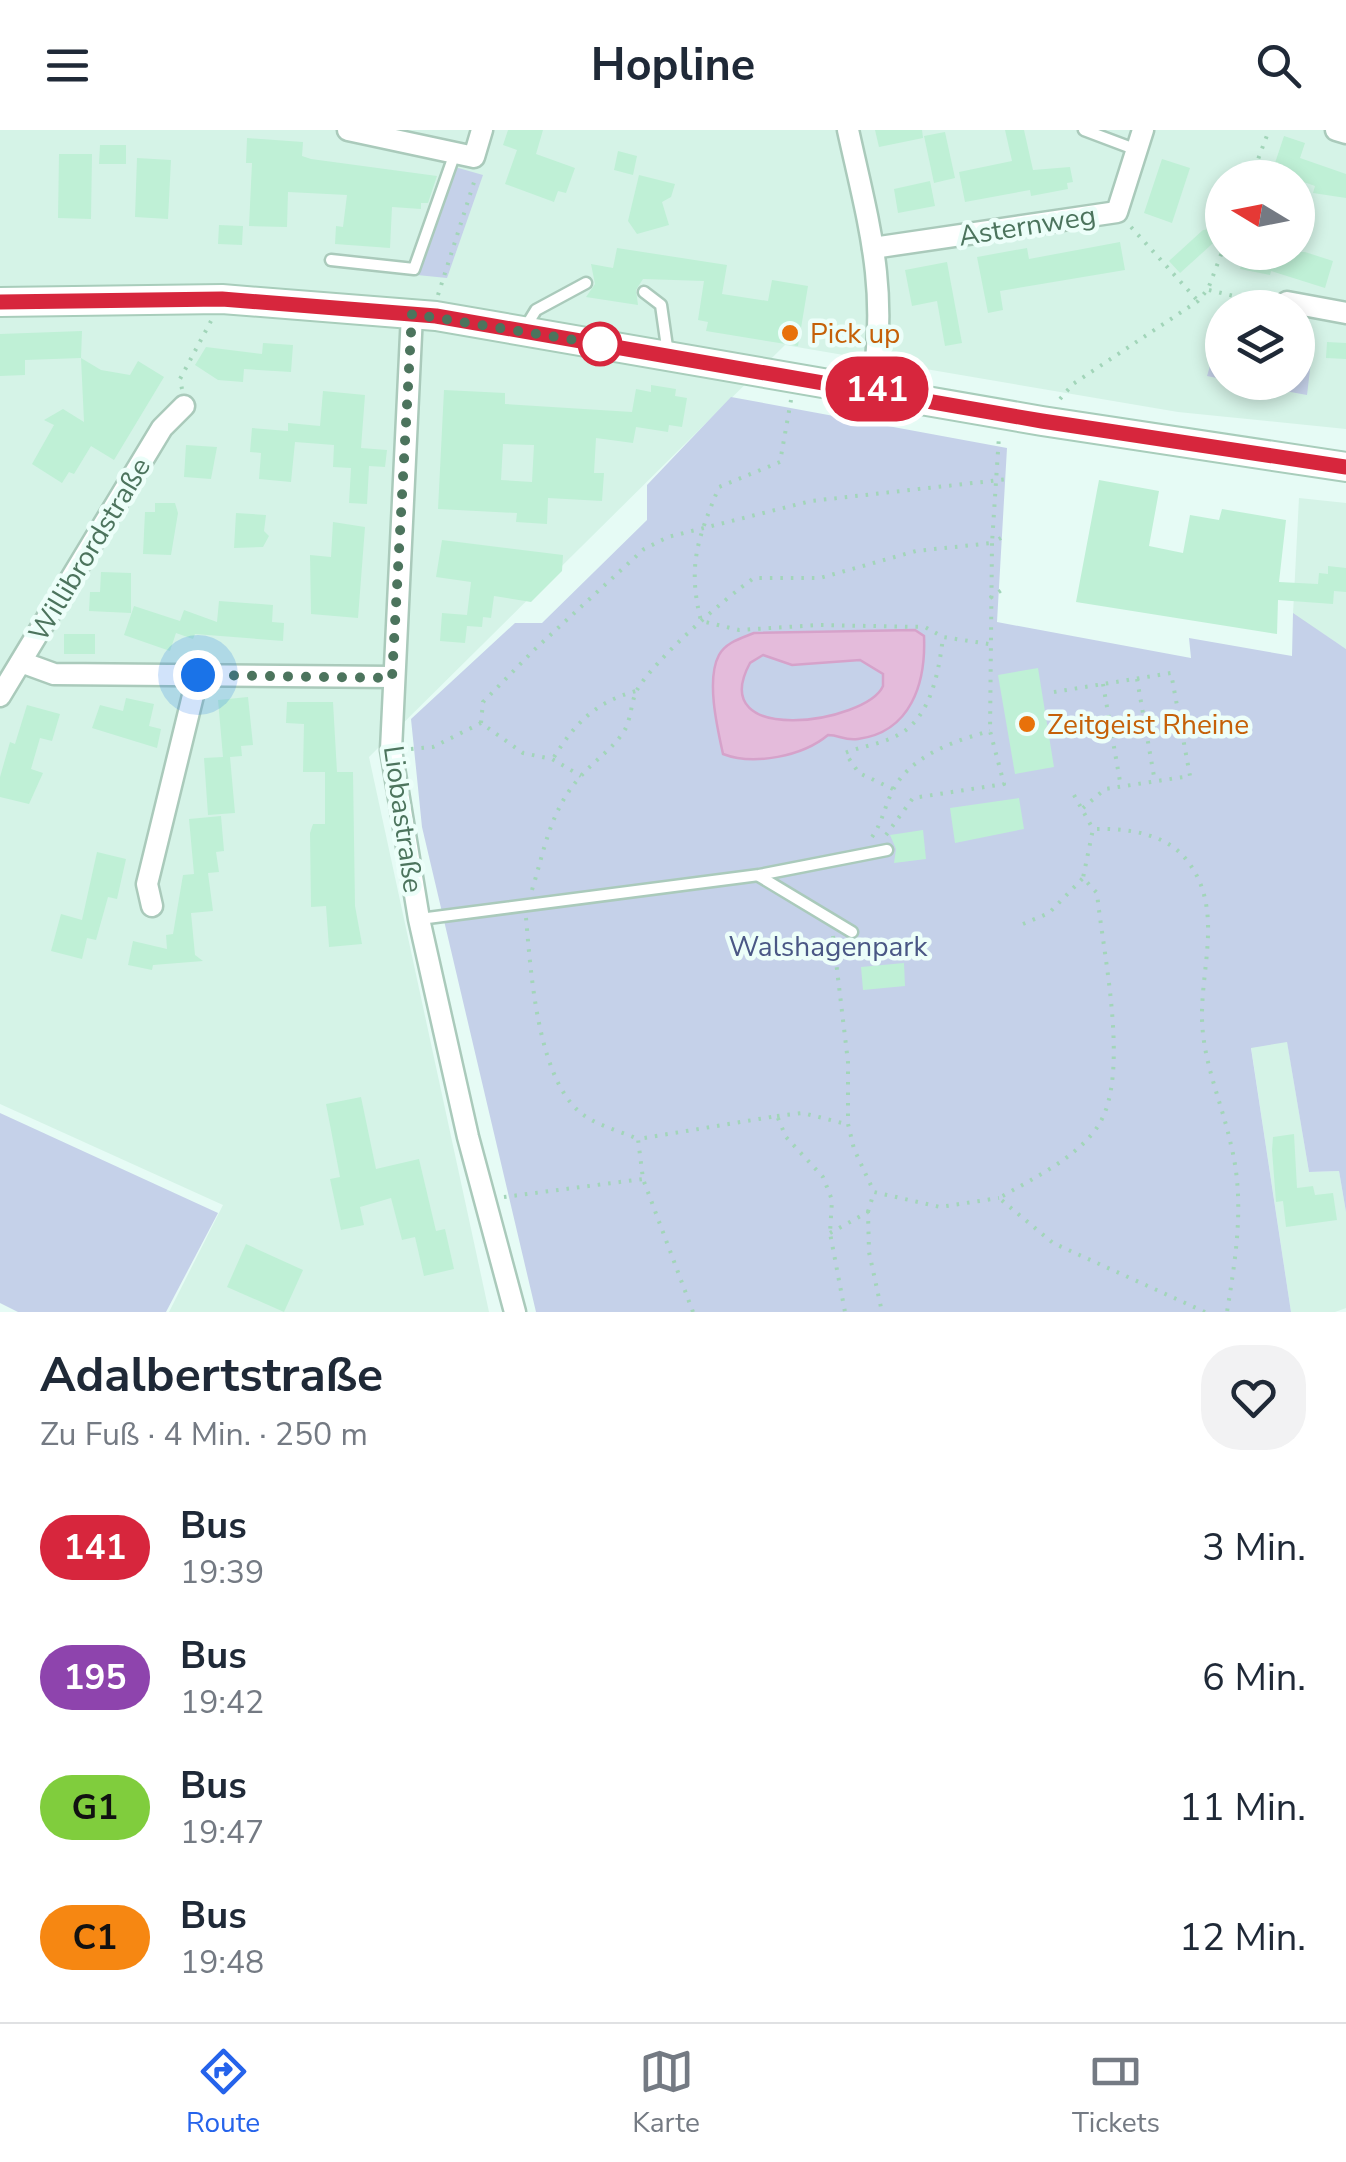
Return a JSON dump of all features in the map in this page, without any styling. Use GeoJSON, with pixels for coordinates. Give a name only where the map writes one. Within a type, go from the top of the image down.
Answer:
{"type":"FeatureCollection","features":[{"type":"Feature","properties":{"kind":"main road"},"geometry":{"type":"LineString","coordinates":[[0,302],[222,299],[424,315],[872,388],[1042,421],[1346,466]]}},
{"type":"Feature","properties":{"kind":"street"},"geometry":{"type":"LineString","coordinates":[[348,130],[464,155],[482,130]]}},
{"type":"Feature","properties":{"kind":"street"},"geometry":{"type":"LineString","coordinates":[[848,130],[874,248],[881,334],[872,388]]}},
{"type":"Feature","properties":{"kind":"street"},"geometry":{"type":"LineString","coordinates":[[1336,130],[1346,133]]}},
{"type":"Feature","properties":{"kind":"street","name":"Asternweg"},"geometry":{"type":"LineString","coordinates":[[874,248],[1117,212],[1140,140]]}},
{"type":"Feature","properties":{"kind":"street"},"geometry":{"type":"LineString","coordinates":[[1315,307],[1346,313]]}},
{"type":"Feature","properties":{"kind":"street","name":"Liobastraße"},"geometry":{"type":"LineString","coordinates":[[424,315],[392,678],[391,750],[419,919],[484,1199],[515,1312]]}},
{"type":"Feature","properties":{"kind":"street","name":"Willibrordstraße"},"geometry":{"type":"LineString","coordinates":[[0,696],[162,428],[184,406]]}},
{"type":"Feature","properties":{"kind":"street"},"geometry":{"type":"LineString","coordinates":[[21,662],[54,674],[392,678]]}},
{"type":"Feature","properties":{"kind":"street"},"geometry":{"type":"LineString","coordinates":[[152,906],[147,884],[198,675]]}},
{"type":"Feature","properties":{"kind":"lane","name":"Asternweg"},"geometry":{"type":"LineString","coordinates":[[1084,130],[1140,140]]}},
{"type":"Feature","properties":{"kind":"lane"},"geometry":{"type":"LineString","coordinates":[[330,260],[414,269],[464,155]]}},
{"type":"Feature","properties":{"kind":"lane"},"geometry":{"type":"LineString","coordinates":[[524,330],[536,310],[586,282]]}},
{"type":"Feature","properties":{"kind":"lane"},"geometry":{"type":"LineString","coordinates":[[644,292],[660,305],[668,355]]}},
{"type":"Feature","properties":{"kind":"lane"},"geometry":{"type":"LineString","coordinates":[[419,919],[759,876],[887,850]]}},
{"type":"Feature","properties":{"kind":"lane"},"geometry":{"type":"LineString","coordinates":[[759,876],[852,932]]}},
{"type":"Feature","properties":{"kind":"path"},"geometry":{"type":"LineString","coordinates":[[1258,160],[1269,130]]}},
{"type":"Feature","properties":{"kind":"path"},"geometry":{"type":"LineString","coordinates":[[424,315],[439,285],[478,169],[464,155]]}},
{"type":"Feature","properties":{"kind":"path"},"geometry":{"type":"LineString","coordinates":[[1117,212],[1198,301]]}},
{"type":"Feature","properties":{"kind":"path"},"geometry":{"type":"LineString","coordinates":[[1208,290],[1215,270]]}},
{"type":"Feature","properties":{"kind":"path"},"geometry":{"type":"LineString","coordinates":[[1042,421],[1073,384],[1205,293]]}},
{"type":"Feature","properties":{"kind":"path"},"geometry":{"type":"LineString","coordinates":[[184,406],[180,379],[222,299]]}},
{"type":"Feature","properties":{"kind":"path"},"geometry":{"type":"LineString","coordinates":[[701,621],[692,586],[696,545],[719,486],[780,462],[795,376]]}},
{"type":"Feature","properties":{"kind":"path"},"geometry":{"type":"LineString","coordinates":[[887,850],[886,832],[914,798],[1004,784],[990,731],[989,644],[1000,411]]}},
{"type":"Feature","properties":{"kind":"path"},"geometry":{"type":"LineString","coordinates":[[481,723],[483,702],[644,549],[668,537],[810,501],[996,484],[1009,478]]}},
{"type":"Feature","properties":{"kind":"path"},"geometry":{"type":"LineString","coordinates":[[552,759],[575,724],[606,700],[636,691],[701,621],[754,578],[820,578],[916,550],[992,543],[1006,536]]}},
{"type":"Feature","properties":{"kind":"path"},"geometry":{"type":"LineString","coordinates":[[990,598],[1003,589]]}},
{"type":"Feature","properties":{"kind":"path"},"geometry":{"type":"LineString","coordinates":[[701,621],[739,630],[818,625],[925,626],[943,638],[989,644]]}},
{"type":"Feature","properties":{"kind":"path"},"geometry":{"type":"LineString","coordinates":[[892,790],[858,773],[845,754],[899,735],[918,716],[933,689],[943,638]]}},
{"type":"Feature","properties":{"kind":"path"},"geometry":{"type":"LineString","coordinates":[[1054,692],[1171,673],[1190,776],[1105,789],[1084,808]]}},
{"type":"Feature","properties":{"kind":"path"},"geometry":{"type":"LineString","coordinates":[[1137,678],[1155,782]]}},
{"type":"Feature","properties":{"kind":"path"},"geometry":{"type":"LineString","coordinates":[[1102,684],[1121,787]]}},
{"type":"Feature","properties":{"kind":"path"},"geometry":{"type":"LineString","coordinates":[[636,691],[632,719],[611,750],[581,776],[558,806],[525,906],[532,982],[549,1060],[566,1098],[586,1117],[638,1139],[803,1113],[848,1124]]}},
{"type":"Feature","properties":{"kind":"path"},"geometry":{"type":"LineString","coordinates":[[391,750],[433,747],[481,723]]}},
{"type":"Feature","properties":{"kind":"path"},"geometry":{"type":"LineString","coordinates":[[481,723],[523,753],[552,759],[581,776]]}},
{"type":"Feature","properties":{"kind":"path"},"geometry":{"type":"LineString","coordinates":[[1112,736],[1181,725]]}},
{"type":"Feature","properties":{"kind":"path"},"geometry":{"type":"LineString","coordinates":[[860,853],[881,824],[892,790],[939,745],[990,731]]}},
{"type":"Feature","properties":{"kind":"path"},"geometry":{"type":"LineString","coordinates":[[1024,924],[1049,914],[1082,878],[1092,829],[1074,795]]}},
{"type":"Feature","properties":{"kind":"path"},"geometry":{"type":"LineString","coordinates":[[1092,829],[1118,828],[1157,838],[1178,849],[1203,886],[1209,922],[1202,1020],[1210,1075],[1232,1148],[1238,1199],[1239,1242],[1227,1312]]}},
{"type":"Feature","properties":{"kind":"path"},"geometry":{"type":"LineString","coordinates":[[874,1192],[940,1207],[972,1206],[999,1198],[1052,1167],[1097,1128],[1113,1093],[1117,1059],[1097,893],[1082,878]]}},
{"type":"Feature","properties":{"kind":"path"},"geometry":{"type":"LineString","coordinates":[[831,920],[848,1062],[848,1124],[854,1150],[874,1192],[868,1212],[869,1252],[882,1312]]}},
{"type":"Feature","properties":{"kind":"path"},"geometry":{"type":"LineString","coordinates":[[778,1116],[786,1136],[823,1177],[832,1200],[830,1233],[845,1312]]}},
{"type":"Feature","properties":{"kind":"path"},"geometry":{"type":"LineString","coordinates":[[638,1139],[643,1178],[692,1312]]}},
{"type":"Feature","properties":{"kind":"path"},"geometry":{"type":"LineString","coordinates":[[484,1199],[643,1178]]}},
{"type":"Feature","properties":{"kind":"path"},"geometry":{"type":"LineString","coordinates":[[999,1198],[1052,1243],[1205,1312]]}},
{"type":"Feature","properties":{"kind":"path"},"geometry":{"type":"LineString","coordinates":[[830,1233],[868,1212]]}},
{"type":"Feature","properties":{"kind":"shaded area"},"geometry":{"type":"Polygon","coordinates":[[[0,130],[1346,130],[1346,429],[1178,412],[785,345],[369,757],[489,1312],[169,1312],[223,1205],[0,1104],[0,130]]]}},
{"type":"Feature","properties":{"kind":"shaded area"},"geometry":{"type":"Polygon","coordinates":[[[1299,498],[1346,503],[1346,649],[1293,614],[1299,498]]]}},
{"type":"Feature","properties":{"kind":"shaded area"},"geometry":{"type":"Polygon","coordinates":[[[915,630],[924,636],[918,687],[903,716],[876,734],[853,739],[828,735],[805,749],[763,759],[723,754],[714,703],[715,665],[726,647],[754,633],[915,630]],[[763,655],[750,663],[742,690],[749,708],[768,717],[822,717],[871,699],[883,686],[883,674],[860,660],[792,665],[763,655]]]}},
{"type":"Feature","properties":{"kind":"shaded area"},"geometry":{"type":"Polygon","coordinates":[[[1287,1041],[1309,1172],[1339,1171],[1346,1212],[1346,1308],[1335,1312],[1291,1312],[1251,1047],[1287,1041]]]}},
{"type":"Feature","properties":{"kind":"green space"},"geometry":{"type":"Polygon","coordinates":[[[455,167],[483,175],[447,278],[417,275],[455,167]]]}},
{"type":"Feature","properties":{"kind":"green space","name":"Walshagenpark"},"geometry":{"type":"Polygon","coordinates":[[[731,397],[1007,448],[997,622],[1191,658],[1189,638],[1292,656],[1293,613],[1346,649],[1346,1212],[1339,1171],[1309,1172],[1287,1042],[1251,1048],[1291,1312],[536,1312],[422,827],[411,719],[515,623],[542,623],[647,520],[647,485],[731,397]]]}},
{"type":"Feature","properties":{"kind":"green space"},"geometry":{"type":"Polygon","coordinates":[[[0,1113],[218,1213],[166,1312],[18,1312],[0,1303],[0,1113]]]}},
{"type":"Feature","properties":{"kind":"building"},"geometry":{"type":"Polygon","coordinates":[[[508,130],[543,130],[536,154],[575,168],[566,193],[558,191],[554,202],[505,184],[517,150],[503,145],[508,130]]]}},
{"type":"Feature","properties":{"kind":"building"},"geometry":{"type":"Polygon","coordinates":[[[875,130],[922,130],[923,138],[879,147],[875,130]]]}},
{"type":"Feature","properties":{"kind":"building"},"geometry":{"type":"Polygon","coordinates":[[[1005,130],[1024,130],[1033,170],[1070,167],[1073,182],[1067,183],[1068,189],[1031,196],[1030,190],[965,202],[959,172],[1012,161],[1005,130]]]}},
{"type":"Feature","properties":{"kind":"building"},"geometry":{"type":"Polygon","coordinates":[[[945,132],[955,178],[934,183],[924,136],[945,132]]]}},
{"type":"Feature","properties":{"kind":"building"},"geometry":{"type":"Polygon","coordinates":[[[1284,136],[1305,143],[1300,158],[1306,160],[1276,160],[1284,136]]]}},
{"type":"Feature","properties":{"kind":"building"},"geometry":{"type":"Polygon","coordinates":[[[247,138],[303,142],[302,156],[311,159],[437,176],[428,203],[421,203],[421,209],[392,207],[390,248],[335,244],[336,226],[343,227],[347,195],[288,192],[287,227],[249,226],[252,163],[246,163],[247,138]]]}},
{"type":"Feature","properties":{"kind":"building"},"geometry":{"type":"Polygon","coordinates":[[[100,145],[126,145],[126,164],[99,164],[100,145]]]}},
{"type":"Feature","properties":{"kind":"building"},"geometry":{"type":"Polygon","coordinates":[[[618,151],[637,156],[633,175],[614,170],[618,151]]]}},
{"type":"Feature","properties":{"kind":"building"},"geometry":{"type":"Polygon","coordinates":[[[59,154],[92,154],[91,219],[58,218],[59,154]]]}},
{"type":"Feature","properties":{"kind":"building"},"geometry":{"type":"Polygon","coordinates":[[[137,158],[171,160],[168,219],[135,217],[137,158]]]}},
{"type":"Feature","properties":{"kind":"building"},"geometry":{"type":"Polygon","coordinates":[[[1162,159],[1190,168],[1172,223],[1144,213],[1162,159]]]}},
{"type":"Feature","properties":{"kind":"building"},"geometry":{"type":"Polygon","coordinates":[[[1315,163],[1346,174],[1346,198],[1315,193],[1315,163]]]}},
{"type":"Feature","properties":{"kind":"building"},"geometry":{"type":"Polygon","coordinates":[[[639,175],[675,184],[671,197],[662,202],[669,225],[637,234],[628,221],[639,175]]]}},
{"type":"Feature","properties":{"kind":"building"},"geometry":{"type":"Polygon","coordinates":[[[930,181],[935,206],[898,213],[894,189],[930,181]]]}},
{"type":"Feature","properties":{"kind":"building"},"geometry":{"type":"Polygon","coordinates":[[[219,225],[243,226],[242,245],[218,244],[219,225]]]}},
{"type":"Feature","properties":{"kind":"building"},"geometry":{"type":"Polygon","coordinates":[[[1203,230],[1205,250],[1180,273],[1169,261],[1203,230]]]}},
{"type":"Feature","properties":{"kind":"building"},"geometry":{"type":"Polygon","coordinates":[[[1120,242],[1125,270],[1000,291],[1003,310],[988,313],[977,257],[1027,248],[1029,259],[1120,242]]]}},
{"type":"Feature","properties":{"kind":"building"},"geometry":{"type":"Polygon","coordinates":[[[617,248],[727,265],[722,294],[768,301],[772,280],[808,286],[798,346],[706,331],[708,322],[698,320],[704,281],[643,279],[636,290],[638,305],[586,297],[595,284],[591,264],[613,268],[617,248]]]}},
{"type":"Feature","properties":{"kind":"building"},"geometry":{"type":"Polygon","coordinates":[[[1315,255],[1333,261],[1325,288],[1271,271],[1270,275],[1245,270],[1315,270],[1315,255]]]}},
{"type":"Feature","properties":{"kind":"building"},"geometry":{"type":"Polygon","coordinates":[[[947,262],[962,343],[945,346],[937,301],[912,306],[905,270],[947,262]]]}},
{"type":"Feature","properties":{"kind":"building"},"geometry":{"type":"Polygon","coordinates":[[[82,331],[81,358],[25,360],[25,375],[0,376],[0,334],[82,331]]]}},
{"type":"Feature","properties":{"kind":"building"},"geometry":{"type":"Polygon","coordinates":[[[1327,342],[1346,343],[1346,359],[1326,358],[1327,342]]]}},
{"type":"Feature","properties":{"kind":"building"},"geometry":{"type":"Polygon","coordinates":[[[263,343],[293,345],[291,372],[244,369],[243,382],[218,380],[195,365],[206,347],[262,354],[263,343]]]}},
{"type":"Feature","properties":{"kind":"building"},"geometry":{"type":"Polygon","coordinates":[[[81,358],[101,370],[130,375],[138,361],[164,377],[114,460],[91,446],[74,474],[69,472],[62,483],[32,464],[54,425],[44,420],[63,409],[84,422],[81,358]]]}},
{"type":"Feature","properties":{"kind":"building"},"geometry":{"type":"Polygon","coordinates":[[[651,385],[676,389],[675,396],[687,398],[682,427],[669,425],[668,432],[636,427],[633,443],[596,438],[594,473],[604,473],[602,501],[548,498],[547,524],[516,522],[517,513],[438,509],[444,390],[505,393],[505,404],[632,412],[636,389],[651,392],[651,385]],[[503,444],[501,480],[532,482],[534,445],[503,444]]]}},
{"type":"Feature","properties":{"kind":"building"},"geometry":{"type":"Polygon","coordinates":[[[323,391],[365,395],[361,448],[387,450],[385,467],[369,466],[367,504],[349,503],[351,468],[333,467],[334,445],[295,442],[291,482],[259,479],[261,453],[250,452],[252,428],[288,431],[288,423],[320,426],[323,391]]]}},
{"type":"Feature","properties":{"kind":"building"},"geometry":{"type":"Polygon","coordinates":[[[186,445],[217,447],[211,479],[184,477],[186,445]]]}},
{"type":"Feature","properties":{"kind":"building"},"geometry":{"type":"Polygon","coordinates":[[[1099,480],[1159,491],[1149,546],[1183,553],[1190,515],[1219,520],[1222,509],[1286,520],[1279,582],[1318,584],[1319,573],[1328,574],[1328,566],[1346,568],[1346,592],[1334,591],[1333,604],[1278,600],[1277,634],[1076,602],[1099,480]]]}},
{"type":"Feature","properties":{"kind":"building"},"geometry":{"type":"Polygon","coordinates":[[[155,503],[175,503],[178,513],[171,555],[143,554],[145,512],[155,512],[155,503]]]}},
{"type":"Feature","properties":{"kind":"building"},"geometry":{"type":"Polygon","coordinates":[[[236,513],[266,515],[264,531],[269,536],[263,547],[234,548],[236,513]]]}},
{"type":"Feature","properties":{"kind":"building"},"geometry":{"type":"Polygon","coordinates":[[[333,522],[365,527],[358,618],[311,614],[310,555],[331,557],[333,522]]]}},
{"type":"Feature","properties":{"kind":"building"},"geometry":{"type":"Polygon","coordinates":[[[442,540],[563,555],[562,571],[531,602],[494,596],[491,618],[483,617],[482,627],[467,626],[465,643],[440,641],[442,613],[467,615],[471,582],[436,577],[442,540]]]}},
{"type":"Feature","properties":{"kind":"building"},"geometry":{"type":"Polygon","coordinates":[[[101,572],[131,573],[131,613],[89,611],[90,592],[100,592],[101,572]]]}},
{"type":"Feature","properties":{"kind":"building"},"geometry":{"type":"Polygon","coordinates":[[[219,601],[273,605],[272,622],[284,623],[283,641],[195,634],[193,639],[176,633],[170,651],[124,635],[134,606],[180,621],[184,610],[217,622],[219,601]]]}},
{"type":"Feature","properties":{"kind":"building"},"geometry":{"type":"Polygon","coordinates":[[[64,634],[95,634],[95,654],[64,654],[64,634]]]}},
{"type":"Feature","properties":{"kind":"building"},"geometry":{"type":"Polygon","coordinates":[[[1038,668],[1054,767],[1015,774],[998,675],[1038,668]]]}},
{"type":"Feature","properties":{"kind":"building"},"geometry":{"type":"Polygon","coordinates":[[[248,697],[253,745],[241,746],[242,756],[230,757],[235,813],[208,815],[204,758],[223,757],[218,700],[248,697]]]}},
{"type":"Feature","properties":{"kind":"building"},"geometry":{"type":"Polygon","coordinates":[[[126,698],[154,704],[149,726],[161,729],[157,748],[92,728],[100,705],[123,711],[126,698]]]}},
{"type":"Feature","properties":{"kind":"building"},"geometry":{"type":"Polygon","coordinates":[[[287,702],[333,702],[337,772],[353,772],[355,906],[362,944],[329,947],[326,906],[311,907],[310,833],[313,824],[325,824],[325,772],[303,772],[304,724],[286,723],[287,702]]]}},
{"type":"Feature","properties":{"kind":"building"},"geometry":{"type":"Polygon","coordinates":[[[27,705],[60,714],[52,741],[40,738],[31,769],[43,773],[29,804],[0,797],[0,777],[10,742],[15,744],[27,705]]]}},
{"type":"Feature","properties":{"kind":"building"},"geometry":{"type":"Polygon","coordinates":[[[1019,798],[1024,829],[955,843],[950,808],[1019,798]]]}},
{"type":"Feature","properties":{"kind":"building"},"geometry":{"type":"Polygon","coordinates":[[[221,816],[224,851],[216,852],[219,872],[208,873],[213,911],[191,913],[195,955],[203,961],[153,965],[152,970],[128,965],[133,941],[167,949],[166,935],[173,934],[183,875],[194,874],[189,819],[221,816]]]}},
{"type":"Feature","properties":{"kind":"building"},"geometry":{"type":"Polygon","coordinates":[[[923,830],[926,859],[894,863],[896,849],[890,835],[923,830]]]}},
{"type":"Feature","properties":{"kind":"building"},"geometry":{"type":"Polygon","coordinates":[[[97,852],[126,859],[117,899],[108,897],[96,940],[87,938],[82,959],[51,951],[61,914],[82,920],[97,852]]]}},
{"type":"Feature","properties":{"kind":"building"},"geometry":{"type":"Polygon","coordinates":[[[904,963],[905,986],[863,990],[861,967],[904,963]]]}},
{"type":"Feature","properties":{"kind":"building"},"geometry":{"type":"Polygon","coordinates":[[[361,1097],[376,1169],[419,1159],[436,1231],[445,1229],[454,1269],[424,1276],[415,1237],[402,1240],[391,1198],[360,1207],[364,1225],[341,1230],[330,1179],[340,1177],[326,1104],[361,1097]]]}},
{"type":"Feature","properties":{"kind":"building"},"geometry":{"type":"Polygon","coordinates":[[[1294,1134],[1297,1188],[1313,1186],[1315,1195],[1333,1193],[1337,1220],[1286,1227],[1283,1201],[1276,1202],[1273,1137],[1294,1134]]]}},
{"type":"Feature","properties":{"kind":"building"},"geometry":{"type":"Polygon","coordinates":[[[246,1244],[303,1270],[284,1312],[227,1287],[246,1244]]]}},
{"type":"Feature","properties":{"kind":"bus line","name":"141"},"geometry":{"type":"LineString","coordinates":[[0,302],[222,299],[436,316],[872,388],[1042,421],[1346,467]]}},
{"type":"Feature","properties":{"kind":"place","name":"Pick up"},"geometry":{"type":"Point","coordinates":[790,333]}},
{"type":"Feature","properties":{"kind":"place","name":"Zeitgeist Rheine"},"geometry":{"type":"Point","coordinates":[1027,724]}},
{"type":"Feature","properties":{"kind":"route"},"geometry":{"type":"LineString","coordinates":[[198,675],[392,678],[412,314],[600,344]]}}]}
